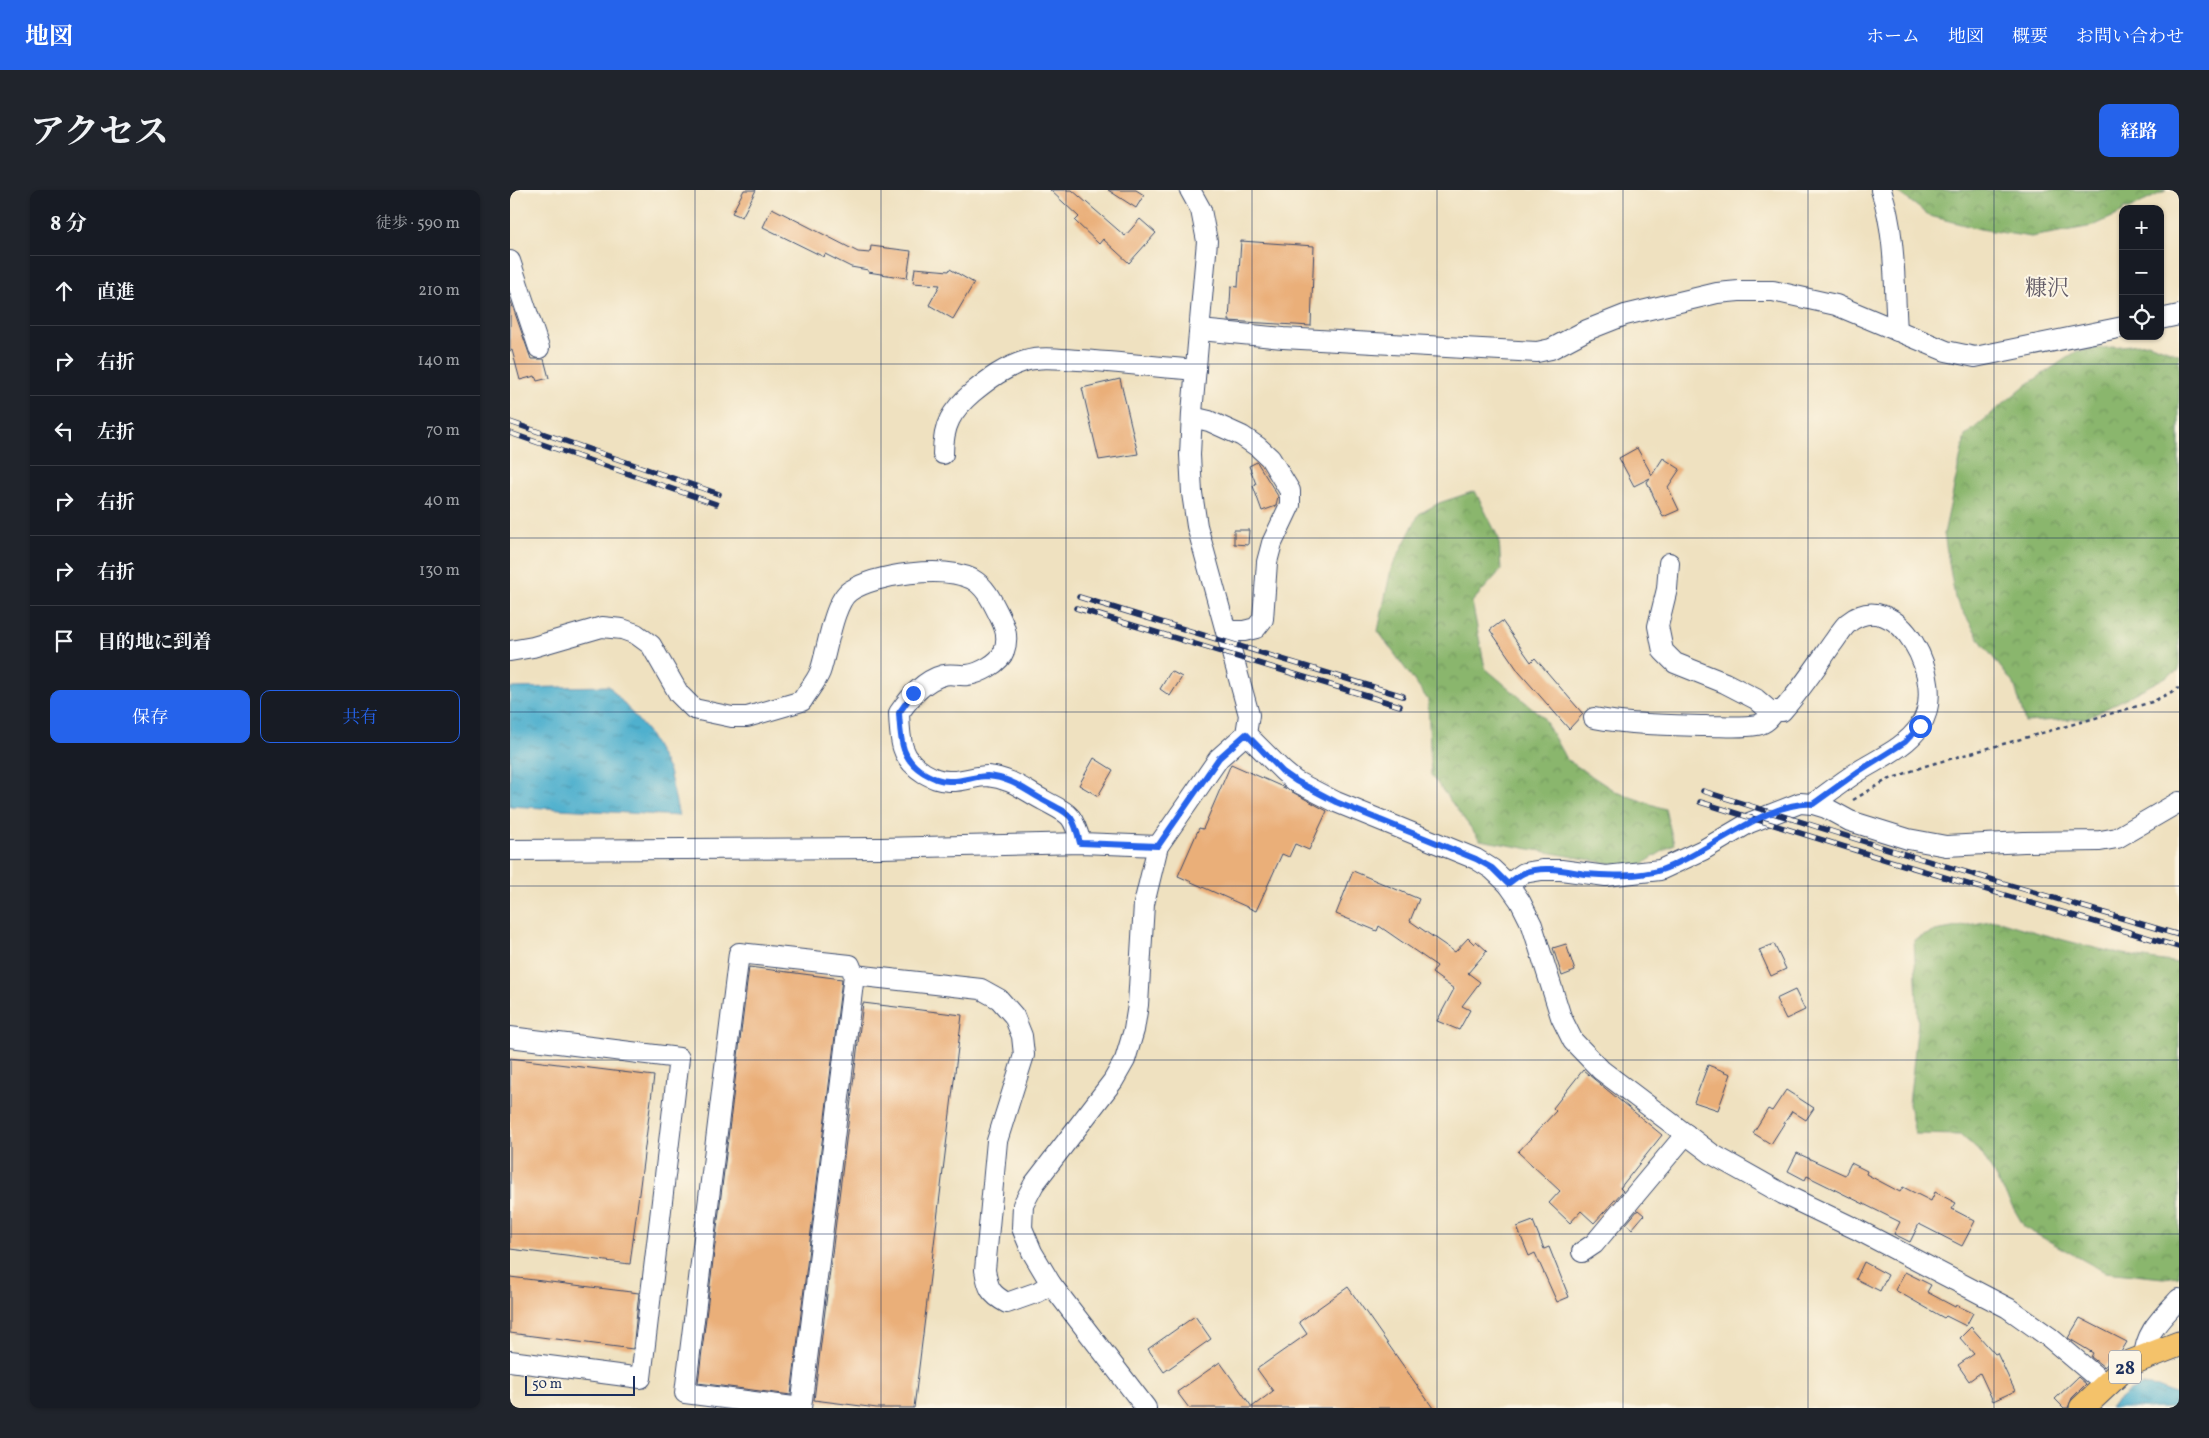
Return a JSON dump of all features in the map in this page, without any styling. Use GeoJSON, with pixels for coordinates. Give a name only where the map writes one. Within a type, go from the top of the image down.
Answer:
{"type":"FeatureCollection","features":[{"type":"Feature","properties":{"kind":"main road","name":"28"},"geometry":{"type":"LineString","coordinates":[[2082,1408],[2130,1363],[2179,1344]]}},
{"type":"Feature","properties":{"kind":"street"},"geometry":{"type":"LineString","coordinates":[[1146,1408],[1050,1284],[1032,1252],[1022,1228],[1023,1205],[1034,1184],[1113,1081],[1125,1060],[1134,1030],[1138,1005],[1144,904],[1158,846],[1219,758],[1246,734],[1249,715],[1196,526],[1190,455],[1208,241],[1201,210],[1190,190]]}},
{"type":"Feature","properties":{"kind":"street"},"geometry":{"type":"LineString","coordinates":[[1881,190],[1887,207],[1890,232],[1897,330]]}},
{"type":"Feature","properties":{"kind":"street"},"geometry":{"type":"LineString","coordinates":[[510,261],[539,348]]}},
{"type":"Feature","properties":{"kind":"street"},"geometry":{"type":"LineString","coordinates":[[1200,330],[1282,338],[1537,352],[1551,349],[1587,330],[1625,315],[1717,293],[1748,291],[1773,291],[1836,304],[1946,351],[1975,357],[2119,328]]}},
{"type":"Feature","properties":{"kind":"street"},"geometry":{"type":"LineString","coordinates":[[2164,318],[2179,315]]}},
{"type":"Feature","properties":{"kind":"street"},"geometry":{"type":"LineString","coordinates":[[943,454],[943,436],[947,423],[962,401],[992,376],[1009,366],[1027,360],[1052,358],[1196,370]]}},
{"type":"Feature","properties":{"kind":"street"},"geometry":{"type":"LineString","coordinates":[[1192,417],[1209,421],[1242,436],[1258,447],[1270,458],[1290,491],[1290,505],[1272,543],[1268,562],[1263,619],[1256,628],[1244,631],[1226,631]]}},
{"type":"Feature","properties":{"kind":"street"},"geometry":{"type":"LineString","coordinates":[[1669,563],[1667,589],[1658,626],[1664,652],[1675,663],[1725,682],[1756,699],[1770,711],[1782,710],[1798,694],[1848,623],[1866,614],[1888,617],[1901,626],[1908,634],[1927,669],[1930,690],[1928,707],[1920,726],[1905,742],[1859,771],[1813,804]]}},
{"type":"Feature","properties":{"kind":"street"},"geometry":{"type":"LineString","coordinates":[[510,651],[533,647],[602,627],[622,629],[636,634],[651,645],[679,694],[694,709],[747,717],[802,701],[820,673],[835,614],[848,592],[879,579],[905,575],[941,572],[971,579],[987,591],[1007,631],[1004,652],[992,664],[978,672],[968,675],[944,675],[913,693],[899,713],[903,750],[907,759],[919,770],[936,780],[951,781],[986,776],[1005,780],[1026,788],[1042,800],[1069,814],[1075,822],[1080,843]]}},
{"type":"Feature","properties":{"kind":"street"},"geometry":{"type":"LineString","coordinates":[[1594,718],[1656,724],[1737,727],[1759,725],[1769,720],[1775,711]]}},
{"type":"Feature","properties":{"kind":"street"},"geometry":{"type":"LineString","coordinates":[[1246,734],[1283,772],[1296,781],[1336,802],[1476,859],[1492,868],[1508,884],[1532,925],[1561,1017],[1573,1041],[1601,1070],[1712,1154],[1783,1194],[2008,1308],[2050,1338],[2106,1385]]}},
{"type":"Feature","properties":{"kind":"street"},"geometry":{"type":"LineString","coordinates":[[1508,884],[1524,873],[1542,870],[1561,870],[1606,876],[1660,870],[1703,850],[1749,823],[1800,803],[1813,804],[1864,826],[1908,839],[1946,846],[2100,841],[2117,838],[2179,802]]}},
{"type":"Feature","properties":{"kind":"street"},"geometry":{"type":"LineString","coordinates":[[510,850],[881,848],[1080,843],[1158,846]]}},
{"type":"Feature","properties":{"kind":"street"},"geometry":{"type":"LineString","coordinates":[[739,953],[850,965],[854,975],[801,1408],[685,1393],[739,953]]}},
{"type":"Feature","properties":{"kind":"street"},"geometry":{"type":"LineString","coordinates":[[854,975],[981,989],[999,999],[1014,1016],[1022,1036],[1024,1055],[997,1141],[985,1270],[988,1287],[997,1298],[1007,1304],[1038,1292],[1050,1284]]}},
{"type":"Feature","properties":{"kind":"street"},"geometry":{"type":"LineString","coordinates":[[510,1037],[679,1058],[641,1378],[510,1361]]}},
{"type":"Feature","properties":{"kind":"street"},"geometry":{"type":"LineString","coordinates":[[1582,1252],[1594,1244],[1686,1134]]}},
{"type":"Feature","properties":{"kind":"street"},"geometry":{"type":"LineString","coordinates":[[2144,1358],[2146,1340],[2179,1299]]}},
{"type":"Feature","properties":{"kind":"path"},"geometry":{"type":"LineString","coordinates":[[1853,800],[1886,781],[1925,766],[2152,702],[2179,688]]}},
{"type":"Feature","properties":{"kind":"green space"},"geometry":{"type":"Polygon","coordinates":[[[1895,190],[2167,190],[2137,205],[2119,205],[2119,214],[2093,226],[2031,237],[1980,229],[1930,216],[1895,190]]]}},
{"type":"Feature","properties":{"kind":"green space"},"geometry":{"type":"Polygon","coordinates":[[[2148,343],[2179,354],[2179,670],[2088,718],[2025,722],[2015,686],[1982,643],[1955,598],[1944,534],[1965,436],[2022,388],[2077,351],[2148,343]]]}},
{"type":"Feature","properties":{"kind":"green space"},"geometry":{"type":"Polygon","coordinates":[[[1475,491],[1499,539],[1501,570],[1472,602],[1485,668],[1543,717],[1566,759],[1616,792],[1665,809],[1674,844],[1636,868],[1480,840],[1431,775],[1428,700],[1378,631],[1391,569],[1419,514],[1439,503],[1475,491]]]}},
{"type":"Feature","properties":{"kind":"green space"},"geometry":{"type":"Polygon","coordinates":[[[1996,920],[2087,946],[2179,963],[2179,1276],[2163,1278],[2105,1272],[2025,1228],[1982,1154],[1961,1135],[1915,1134],[1909,1104],[1918,1022],[1914,940],[1935,931],[1996,920]]]}},
{"type":"Feature","properties":{"kind":"water"},"geometry":{"type":"Polygon","coordinates":[[[609,686],[647,731],[669,771],[679,816],[510,806],[510,688],[609,686]]]}},
{"type":"Feature","properties":{"kind":"water"},"geometry":{"type":"Polygon","coordinates":[[[2143,1385],[2158,1387],[2179,1396],[2179,1408],[2109,1408],[2130,1391],[2143,1385]]]}},
{"type":"Feature","properties":{"kind":"building"},"geometry":{"type":"Polygon","coordinates":[[[744,190],[756,190],[742,217],[732,213],[744,190]]]}},
{"type":"Feature","properties":{"kind":"building"},"geometry":{"type":"Polygon","coordinates":[[[1050,190],[1072,190],[1125,236],[1140,219],[1156,233],[1129,263],[1103,239],[1099,244],[1075,221],[1079,217],[1050,190]]]}},
{"type":"Feature","properties":{"kind":"building"},"geometry":{"type":"Polygon","coordinates":[[[1108,190],[1136,190],[1144,195],[1136,208],[1108,190]]]}},
{"type":"Feature","properties":{"kind":"building"},"geometry":{"type":"Polygon","coordinates":[[[772,208],[858,252],[870,253],[871,246],[911,251],[907,278],[868,272],[868,270],[851,267],[825,254],[824,257],[763,227],[772,208]]]}},
{"type":"Feature","properties":{"kind":"building"},"geometry":{"type":"Polygon","coordinates":[[[1241,241],[1314,246],[1311,326],[1229,321],[1231,286],[1238,287],[1241,241]]]}},
{"type":"Feature","properties":{"kind":"building"},"geometry":{"type":"Polygon","coordinates":[[[915,268],[949,271],[950,269],[974,283],[953,319],[929,305],[940,285],[913,283],[915,268]]]}},
{"type":"Feature","properties":{"kind":"building"},"geometry":{"type":"Polygon","coordinates":[[[510,299],[531,359],[544,359],[549,378],[537,381],[535,376],[520,380],[512,350],[510,351],[510,299]]]}},
{"type":"Feature","properties":{"kind":"building"},"geometry":{"type":"Polygon","coordinates":[[[1120,379],[1138,454],[1099,460],[1082,388],[1120,379]]]}},
{"type":"Feature","properties":{"kind":"building"},"geometry":{"type":"Polygon","coordinates":[[[1637,448],[1652,475],[1663,458],[1680,469],[1668,487],[1679,510],[1663,517],[1647,482],[1650,478],[1634,486],[1619,458],[1637,448]]]}},
{"type":"Feature","properties":{"kind":"building"},"geometry":{"type":"Polygon","coordinates":[[[1257,462],[1278,496],[1276,506],[1262,511],[1253,486],[1256,484],[1249,466],[1257,462]]]}},
{"type":"Feature","properties":{"kind":"building"},"geometry":{"type":"Polygon","coordinates":[[[1234,530],[1249,530],[1248,545],[1234,544],[1234,530]]]}},
{"type":"Feature","properties":{"kind":"building"},"geometry":{"type":"Polygon","coordinates":[[[1502,621],[1531,662],[1535,658],[1583,714],[1569,729],[1519,672],[1490,630],[1502,621]]]}},
{"type":"Feature","properties":{"kind":"building"},"geometry":{"type":"Polygon","coordinates":[[[1171,671],[1182,677],[1170,696],[1160,689],[1171,671]]]}},
{"type":"Feature","properties":{"kind":"building"},"geometry":{"type":"Polygon","coordinates":[[[1094,758],[1113,770],[1098,796],[1079,785],[1094,758]]]}},
{"type":"Feature","properties":{"kind":"building"},"geometry":{"type":"Polygon","coordinates":[[[1231,764],[1285,788],[1327,811],[1309,850],[1295,844],[1289,857],[1282,854],[1256,911],[1178,876],[1199,828],[1203,829],[1231,764]]]}},
{"type":"Feature","properties":{"kind":"building"},"geometry":{"type":"Polygon","coordinates":[[[1353,871],[1419,899],[1410,921],[1455,952],[1468,938],[1474,944],[1476,941],[1487,951],[1468,973],[1480,982],[1462,1006],[1470,1010],[1459,1030],[1437,1021],[1454,989],[1432,973],[1437,966],[1379,926],[1377,931],[1336,914],[1353,871]]]}},
{"type":"Feature","properties":{"kind":"building"},"geometry":{"type":"Polygon","coordinates":[[[1566,944],[1575,971],[1562,976],[1553,948],[1566,944]]]}},
{"type":"Feature","properties":{"kind":"building"},"geometry":{"type":"Polygon","coordinates":[[[1774,944],[1786,969],[1771,976],[1759,950],[1774,944]]]}},
{"type":"Feature","properties":{"kind":"building"},"geometry":{"type":"Polygon","coordinates":[[[749,967],[842,979],[791,1395],[698,1383],[749,967]]]}},
{"type":"Feature","properties":{"kind":"building"},"geometry":{"type":"Polygon","coordinates":[[[1795,990],[1805,1010],[1786,1019],[1776,999],[1795,990]]]}},
{"type":"Feature","properties":{"kind":"building"},"geometry":{"type":"Polygon","coordinates":[[[863,1003],[962,1015],[914,1408],[877,1408],[814,1400],[863,1003]]]}},
{"type":"Feature","properties":{"kind":"building"},"geometry":{"type":"Polygon","coordinates":[[[510,1058],[654,1076],[630,1264],[510,1249],[510,1058]]]}},
{"type":"Feature","properties":{"kind":"building"},"geometry":{"type":"Polygon","coordinates":[[[1708,1065],[1731,1074],[1718,1110],[1694,1102],[1708,1065]]]}},
{"type":"Feature","properties":{"kind":"building"},"geometry":{"type":"Polygon","coordinates":[[[1583,1070],[1662,1135],[1620,1188],[1623,1191],[1594,1223],[1581,1211],[1570,1223],[1549,1203],[1560,1191],[1518,1152],[1556,1111],[1553,1108],[1583,1070]]]}},
{"type":"Feature","properties":{"kind":"building"},"geometry":{"type":"Polygon","coordinates":[[[1786,1090],[1814,1108],[1806,1120],[1792,1111],[1771,1144],[1753,1133],[1768,1109],[1772,1111],[1786,1090]]]}},
{"type":"Feature","properties":{"kind":"building"},"geometry":{"type":"Polygon","coordinates":[[[1797,1153],[1845,1175],[1851,1163],[1867,1171],[1866,1174],[1900,1192],[1903,1187],[1931,1201],[1935,1192],[1956,1203],[1952,1209],[1975,1221],[1962,1246],[1919,1224],[1910,1242],[1894,1234],[1900,1222],[1807,1176],[1805,1180],[1788,1171],[1797,1153]]]}},
{"type":"Feature","properties":{"kind":"building"},"geometry":{"type":"Polygon","coordinates":[[[1638,1210],[1644,1215],[1632,1229],[1626,1224],[1638,1210]]]}},
{"type":"Feature","properties":{"kind":"building"},"geometry":{"type":"Polygon","coordinates":[[[1533,1221],[1544,1249],[1549,1247],[1569,1297],[1557,1302],[1535,1253],[1529,1256],[1517,1227],[1533,1221]]]}},
{"type":"Feature","properties":{"kind":"building"},"geometry":{"type":"Polygon","coordinates":[[[1864,1262],[1888,1275],[1880,1291],[1856,1279],[1864,1262]]]}},
{"type":"Feature","properties":{"kind":"building"},"geometry":{"type":"Polygon","coordinates":[[[1905,1272],[1931,1285],[1927,1292],[1955,1307],[1956,1305],[1973,1313],[1966,1326],[1946,1316],[1944,1318],[1895,1290],[1905,1272]]]}},
{"type":"Feature","properties":{"kind":"building"},"geometry":{"type":"Polygon","coordinates":[[[510,1277],[639,1293],[633,1349],[510,1333],[510,1277]]]}},
{"type":"Feature","properties":{"kind":"building"},"geometry":{"type":"Polygon","coordinates":[[[1348,1287],[1433,1408],[1189,1408],[1177,1392],[1220,1362],[1252,1407],[1273,1391],[1257,1369],[1307,1334],[1299,1322],[1348,1287]]]}},
{"type":"Feature","properties":{"kind":"building"},"geometry":{"type":"Polygon","coordinates":[[[1195,1316],[1211,1339],[1164,1372],[1148,1349],[1195,1316]]]}},
{"type":"Feature","properties":{"kind":"building"},"geometry":{"type":"Polygon","coordinates":[[[2080,1318],[2127,1342],[2121,1352],[2104,1367],[2091,1357],[2093,1353],[2068,1338],[2080,1318]]]}},
{"type":"Feature","properties":{"kind":"building"},"geometry":{"type":"Polygon","coordinates":[[[1971,1327],[1995,1354],[1997,1353],[2015,1391],[1993,1401],[1980,1373],[1969,1381],[1958,1365],[1974,1354],[1960,1338],[1971,1327]]]}},
{"type":"Feature","properties":{"kind":"building"},"geometry":{"type":"Polygon","coordinates":[[[2078,1377],[2086,1384],[2072,1398],[2068,1408],[2064,1408],[2055,1399],[2078,1377]]]}},
{"type":"Feature","properties":{"kind":"railway"},"geometry":{"type":"LineString","coordinates":[[510,422],[719,494]]}},
{"type":"Feature","properties":{"kind":"railway"},"geometry":{"type":"LineString","coordinates":[[510,433],[716,504]]}},
{"type":"Feature","properties":{"kind":"railway"},"geometry":{"type":"LineString","coordinates":[[1079,597],[1403,696]]}},
{"type":"Feature","properties":{"kind":"railway"},"geometry":{"type":"LineString","coordinates":[[1076,608],[1400,706]]}},
{"type":"Feature","properties":{"kind":"railway"},"geometry":{"type":"LineString","coordinates":[[1703,791],[1891,850],[2179,935]]}},
{"type":"Feature","properties":{"kind":"railway"},"geometry":{"type":"LineString","coordinates":[[1700,802],[2179,947]]}},
{"type":"Feature","properties":{"kind":"district","name":"糠沢"},"geometry":{"type":"Point","coordinates":[2047,287]}},
{"type":"Feature","properties":{"kind":"route"},"geometry":{"type":"LineString","coordinates":[[913,693],[899,713],[900,726],[903,750],[907,759],[919,770],[936,780],[951,781],[986,776],[1005,780],[1026,788],[1042,800],[1053,804],[1069,814],[1075,822],[1080,843],[1158,846],[1219,758],[1246,734],[1283,772],[1296,781],[1336,802],[1476,859],[1492,868],[1508,884],[1524,873],[1542,870],[1561,870],[1606,876],[1660,870],[1703,850],[1749,823],[1800,803],[1813,804],[1859,771],[1905,742],[1920,726]]}}]}
